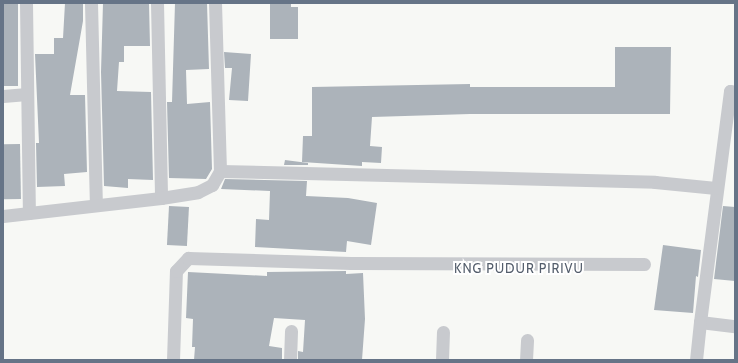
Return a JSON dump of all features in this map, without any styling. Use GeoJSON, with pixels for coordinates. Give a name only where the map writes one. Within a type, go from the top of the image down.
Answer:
{"type":"FeatureCollection","features":[{"type":"Feature","properties":{"kind":"street"},"geometry":{"type":"LineString","coordinates":[[26,3],[28,213]]}},
{"type":"Feature","properties":{"kind":"street"},"geometry":{"type":"LineString","coordinates":[[91,3],[96,205]]}},
{"type":"Feature","properties":{"kind":"street"},"geometry":{"type":"LineString","coordinates":[[157,3],[161,198]]}},
{"type":"Feature","properties":{"kind":"street"},"geometry":{"type":"LineString","coordinates":[[3,216],[161,198],[198,192],[212,185],[220,171],[215,3]]}},
{"type":"Feature","properties":{"kind":"street"},"geometry":{"type":"LineString","coordinates":[[696,360],[716,188],[730,91],[735,92]]}},
{"type":"Feature","properties":{"kind":"street"},"geometry":{"type":"LineString","coordinates":[[3,96],[27,94]]}},
{"type":"Feature","properties":{"kind":"street"},"geometry":{"type":"LineString","coordinates":[[220,171],[655,182],[716,188]]}},
{"type":"Feature","properties":{"kind":"street"},"geometry":{"type":"LineString","coordinates":[[173,360],[176,271],[188,258],[351,263],[644,264]]}},
{"type":"Feature","properties":{"kind":"street"},"geometry":{"type":"LineString","coordinates":[[700,322],[735,326]]}},
{"type":"Feature","properties":{"kind":"street"},"geometry":{"type":"LineString","coordinates":[[290,360],[291,331]]}},
{"type":"Feature","properties":{"kind":"street"},"geometry":{"type":"LineString","coordinates":[[442,360],[443,332]]}},
{"type":"Feature","properties":{"kind":"street"},"geometry":{"type":"LineString","coordinates":[[526,360],[527,340]]}},
{"type":"Feature","properties":{"kind":"building"},"geometry":{"type":"Polygon","coordinates":[[[3,3],[18,3],[18,86],[3,86],[3,3]]]}},
{"type":"Feature","properties":{"kind":"building"},"geometry":{"type":"Polygon","coordinates":[[[65,3],[83,3],[83,21],[70,95],[85,95],[87,172],[64,174],[65,186],[37,187],[36,143],[39,143],[35,54],[54,54],[54,38],[63,38],[65,3]]]}},
{"type":"Feature","properties":{"kind":"building"},"geometry":{"type":"Polygon","coordinates":[[[103,3],[149,3],[150,46],[124,46],[124,62],[119,62],[117,91],[151,92],[153,180],[128,179],[128,188],[104,186],[101,72],[103,3]]]}},
{"type":"Feature","properties":{"kind":"building"},"geometry":{"type":"Polygon","coordinates":[[[175,3],[207,3],[209,69],[186,70],[187,104],[210,102],[212,169],[206,179],[169,178],[167,102],[172,102],[175,3]]]}},
{"type":"Feature","properties":{"kind":"building"},"geometry":{"type":"Polygon","coordinates":[[[270,3],[291,3],[291,7],[298,7],[298,39],[270,39],[270,3]]]}},
{"type":"Feature","properties":{"kind":"building"},"geometry":{"type":"Polygon","coordinates":[[[615,47],[671,47],[670,114],[470,114],[372,117],[370,146],[382,147],[381,163],[362,162],[362,166],[302,162],[303,136],[312,136],[312,87],[470,84],[470,87],[615,87],[615,47]]]}},
{"type":"Feature","properties":{"kind":"building"},"geometry":{"type":"Polygon","coordinates":[[[224,52],[251,54],[248,101],[229,100],[232,68],[225,68],[224,52]]]}},
{"type":"Feature","properties":{"kind":"building"},"geometry":{"type":"Polygon","coordinates":[[[3,144],[20,144],[21,199],[4,199],[3,144]]]}},
{"type":"Feature","properties":{"kind":"building"},"geometry":{"type":"Polygon","coordinates":[[[285,160],[308,163],[308,165],[284,165],[285,160]]]}},
{"type":"Feature","properties":{"kind":"building"},"geometry":{"type":"Polygon","coordinates":[[[225,179],[307,181],[306,196],[348,198],[377,203],[371,245],[347,241],[346,252],[255,247],[256,219],[269,220],[270,191],[221,189],[225,179]]]}},
{"type":"Feature","properties":{"kind":"building"},"geometry":{"type":"Polygon","coordinates":[[[169,206],[189,207],[187,246],[167,245],[169,206]]]}},
{"type":"Feature","properties":{"kind":"building"},"geometry":{"type":"Polygon","coordinates":[[[723,206],[735,207],[735,281],[714,279],[723,206]]]}},
{"type":"Feature","properties":{"kind":"building"},"geometry":{"type":"Polygon","coordinates":[[[663,245],[701,250],[698,277],[696,276],[693,313],[654,310],[663,245]]]}},
{"type":"Feature","properties":{"kind":"building"},"geometry":{"type":"Polygon","coordinates":[[[346,271],[346,274],[363,273],[365,319],[362,360],[298,360],[298,351],[303,352],[305,320],[274,318],[269,346],[282,348],[282,360],[194,360],[195,347],[192,347],[193,319],[186,318],[188,272],[267,276],[267,272],[346,271]]]}},
{"type":"Feature","properties":{"kind":"district","name":"KNG PUDUR PIRIVU"},"geometry":{"type":"Point","coordinates":[519,268]}}]}
